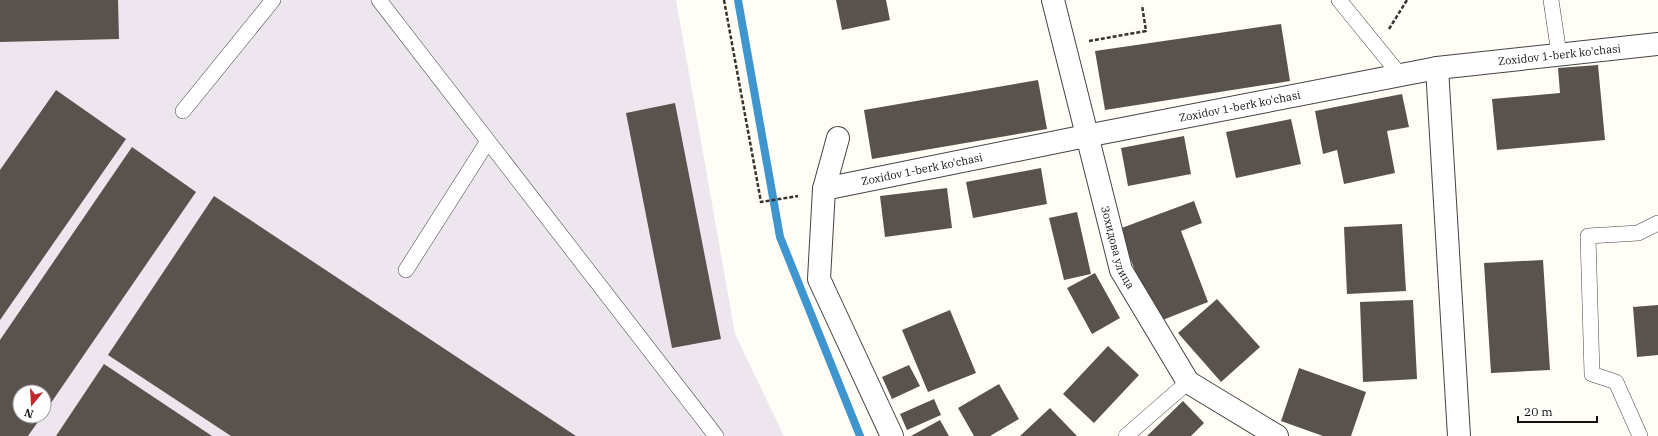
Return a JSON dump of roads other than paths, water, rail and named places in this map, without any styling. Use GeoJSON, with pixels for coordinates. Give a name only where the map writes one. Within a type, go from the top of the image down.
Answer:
{"type":"FeatureCollection","features":[{"type":"Feature","properties":{"kind":"street","name":"Зохидова улица"},"geometry":{"type":"LineString","coordinates":[[1053,0],[1086,136],[1121,270],[1188,382],[1277,436]]}},
{"type":"Feature","properties":{"kind":"street","name":"Zoxidov 1-berk ko'chasi"},"geometry":{"type":"LineString","coordinates":[[824,190],[1086,136],[1437,68],[1658,44]]}},
{"type":"Feature","properties":{"kind":"street"},"geometry":{"type":"LineString","coordinates":[[1437,68],[1459,436]]}},
{"type":"Feature","properties":{"kind":"street"},"geometry":{"type":"LineString","coordinates":[[838,138],[824,190],[820,279],[892,436]]}},
{"type":"Feature","properties":{"kind":"lane"},"geometry":{"type":"LineString","coordinates":[[183,111],[273,0]]}},
{"type":"Feature","properties":{"kind":"lane"},"geometry":{"type":"LineString","coordinates":[[379,0],[716,436]]}},
{"type":"Feature","properties":{"kind":"lane"},"geometry":{"type":"LineString","coordinates":[[1339,0],[1400,75]]}},
{"type":"Feature","properties":{"kind":"lane"},"geometry":{"type":"LineString","coordinates":[[1551,0],[1559,54]]}},
{"type":"Feature","properties":{"kind":"lane"},"geometry":{"type":"LineString","coordinates":[[406,270],[488,141]]}},
{"type":"Feature","properties":{"kind":"lane"},"geometry":{"type":"LineString","coordinates":[[1640,436],[1616,382],[1592,374],[1588,236],[1638,234],[1658,223]]}},
{"type":"Feature","properties":{"kind":"lane"},"geometry":{"type":"LineString","coordinates":[[1126,436],[1188,382]]}},
{"type":"Feature","properties":{"kind":"waterway"},"geometry":{"type":"LineString","coordinates":[[738,0],[780,237],[860,436]]}}]}
